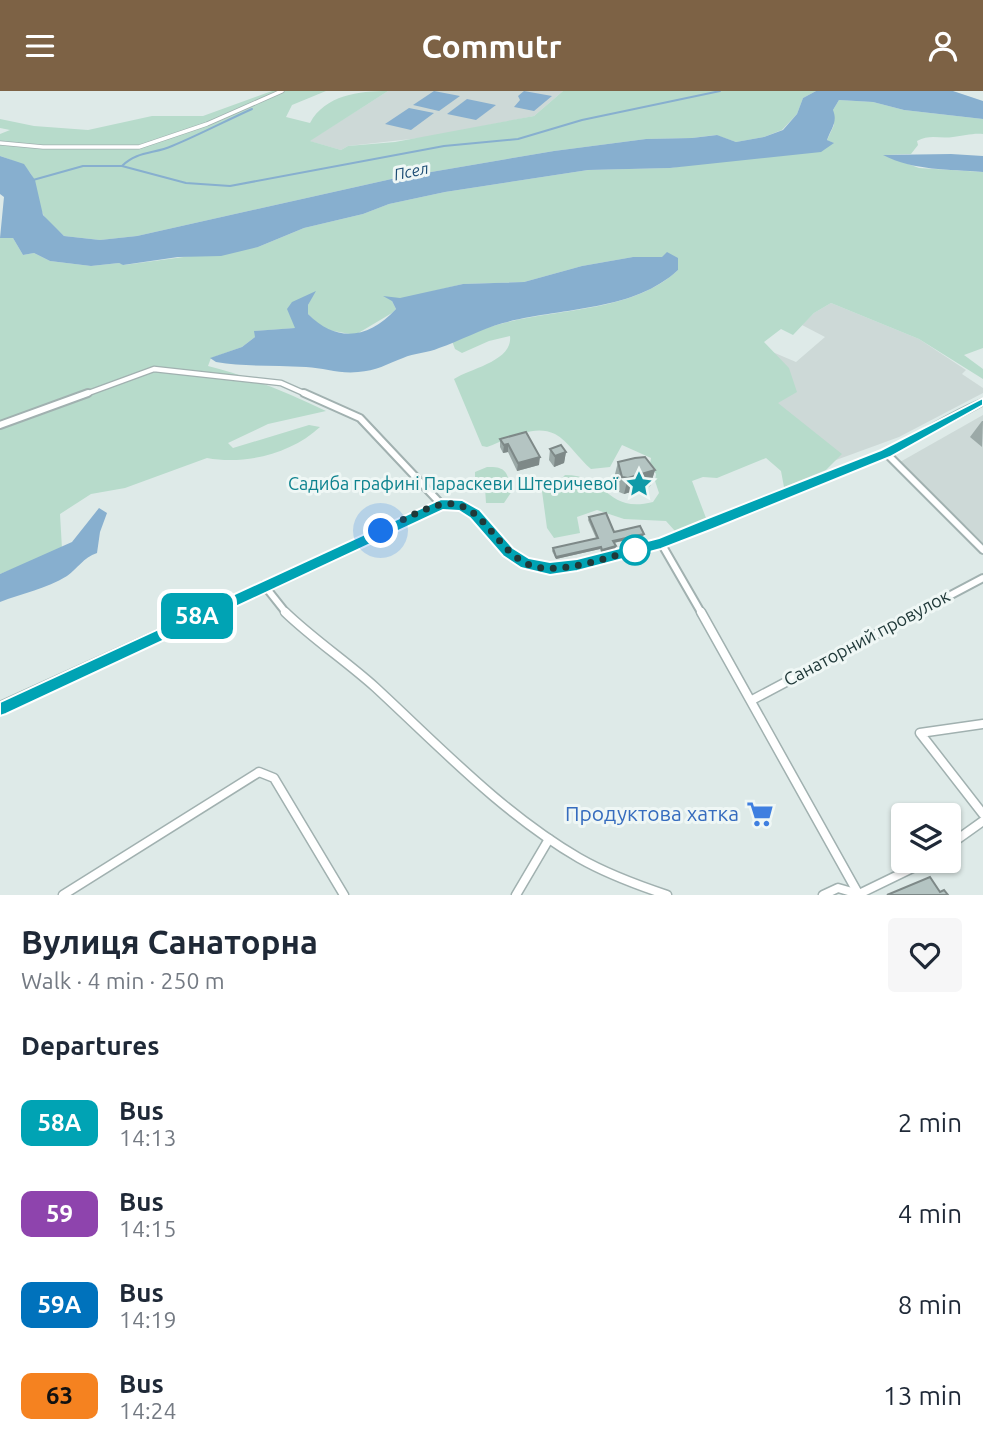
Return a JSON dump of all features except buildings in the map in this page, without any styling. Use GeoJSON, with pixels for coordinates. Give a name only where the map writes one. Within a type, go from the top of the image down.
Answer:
{"type":"FeatureCollection","features":[{"type":"Feature","properties":{"kind":"main road"},"geometry":{"type":"LineString","coordinates":[[0,708],[441,504],[455,504],[469,509],[508,552],[526,564],[542,569],[577,565],[661,543],[886,453],[983,402]]}},
{"type":"Feature","properties":{"kind":"street"},"geometry":{"type":"LineString","coordinates":[[0,143],[9,146],[43,147],[139,147],[206,124],[282,91]]}},
{"type":"Feature","properties":{"kind":"street"},"geometry":{"type":"LineString","coordinates":[[0,425],[154,369],[281,383],[360,418],[441,504]]}},
{"type":"Feature","properties":{"kind":"street"},"geometry":{"type":"LineString","coordinates":[[886,453],[983,550]]}},
{"type":"Feature","properties":{"kind":"street"},"geometry":{"type":"LineString","coordinates":[[661,543],[752,700],[859,895]]}},
{"type":"Feature","properties":{"kind":"street","name":"Санаторний провулок"},"geometry":{"type":"LineString","coordinates":[[752,700],[983,578]]}},
{"type":"Feature","properties":{"kind":"street"},"geometry":{"type":"LineString","coordinates":[[264,585],[280,607],[356,669],[491,792],[549,839],[636,887],[667,895]]}},
{"type":"Feature","properties":{"kind":"street"},"geometry":{"type":"LineString","coordinates":[[983,724],[920,733],[983,814]]}},
{"type":"Feature","properties":{"kind":"street"},"geometry":{"type":"LineString","coordinates":[[63,895],[259,772],[274,778],[344,895]]}},
{"type":"Feature","properties":{"kind":"street"},"geometry":{"type":"LineString","coordinates":[[961,837],[983,821]]}},
{"type":"Feature","properties":{"kind":"street"},"geometry":{"type":"LineString","coordinates":[[516,895],[549,839]]}},
{"type":"Feature","properties":{"kind":"street"},"geometry":{"type":"LineString","coordinates":[[823,895],[838,888],[859,895],[903,873]]}},
{"type":"Feature","properties":{"kind":"shaded area"},"geometry":{"type":"Polygon","coordinates":[[[388,91],[563,91],[534,116],[429,137],[348,146],[341,150],[309,141],[388,91]]]}},
{"type":"Feature","properties":{"kind":"shaded area"},"geometry":{"type":"Polygon","coordinates":[[[831,303],[919,339],[966,370],[962,374],[983,388],[983,393],[899,437],[795,475],[754,344],[796,362],[825,337],[802,325],[814,313],[831,303]]]}},
{"type":"Feature","properties":{"kind":"shaded area"},"geometry":{"type":"Polygon","coordinates":[[[983,415],[983,543],[900,462],[983,415]]]}},
{"type":"Feature","properties":{"kind":"green space"},"geometry":{"type":"Polygon","coordinates":[[[272,91],[326,91],[292,105],[286,117],[310,123],[324,106],[334,101],[355,94],[388,91],[310,141],[341,150],[348,146],[395,142],[534,116],[563,91],[816,91],[803,98],[797,114],[782,130],[764,137],[736,142],[716,135],[646,139],[554,151],[396,178],[137,236],[100,240],[64,236],[44,215],[29,171],[0,156],[0,134],[10,130],[0,128],[0,119],[34,126],[88,130],[152,116],[203,116],[272,91]]]}},
{"type":"Feature","properties":{"kind":"green space"},"geometry":{"type":"Polygon","coordinates":[[[839,100],[873,102],[904,110],[983,119],[983,134],[926,138],[917,141],[918,145],[911,154],[884,155],[919,168],[983,172],[983,348],[964,355],[983,369],[983,379],[919,339],[831,303],[814,313],[793,335],[781,329],[764,342],[789,368],[797,392],[778,403],[842,454],[826,470],[784,487],[781,471],[766,458],[717,478],[703,477],[692,481],[706,518],[689,528],[675,531],[666,521],[624,519],[597,510],[577,517],[580,533],[554,538],[547,528],[541,484],[561,479],[565,475],[579,477],[591,481],[625,503],[653,502],[659,493],[656,474],[650,464],[651,458],[622,445],[610,467],[591,469],[560,437],[538,430],[487,447],[482,446],[454,379],[498,358],[509,345],[510,336],[489,341],[462,353],[455,349],[452,341],[504,323],[618,301],[660,284],[678,270],[662,257],[633,257],[582,266],[524,282],[463,284],[392,301],[396,309],[392,313],[355,335],[323,329],[308,314],[308,305],[314,292],[296,328],[255,331],[255,337],[242,347],[211,358],[208,366],[268,386],[326,411],[268,424],[228,443],[233,448],[309,425],[320,427],[282,451],[237,460],[207,458],[125,488],[91,494],[60,514],[62,549],[0,574],[0,238],[13,238],[23,255],[34,253],[50,261],[91,266],[119,263],[124,265],[258,247],[304,228],[363,214],[389,204],[445,192],[588,170],[670,168],[833,143],[827,140],[834,125],[833,110],[839,100]]]}},
{"type":"Feature","properties":{"kind":"green space"},"geometry":{"type":"Polygon","coordinates":[[[487,467],[499,468],[507,476],[512,491],[504,503],[486,503],[485,488],[475,477],[475,472],[487,467]]]}},
{"type":"Feature","properties":{"kind":"water"},"geometry":{"type":"Polygon","coordinates":[[[434,91],[460,96],[439,111],[413,105],[434,91]]]}},
{"type":"Feature","properties":{"kind":"water"},"geometry":{"type":"Polygon","coordinates":[[[524,91],[552,96],[534,111],[514,107],[520,100],[518,96],[524,91]]]}},
{"type":"Feature","properties":{"kind":"water","name":"Псел"},"geometry":{"type":"Polygon","coordinates":[[[816,91],[953,91],[983,101],[983,119],[904,110],[873,102],[839,100],[833,110],[834,122],[827,140],[834,143],[821,152],[670,168],[588,170],[445,192],[389,204],[363,214],[304,228],[258,247],[221,256],[178,257],[123,265],[119,263],[91,266],[50,261],[34,253],[23,255],[13,238],[0,238],[4,197],[0,194],[0,156],[24,164],[35,180],[43,215],[64,236],[100,240],[137,236],[396,178],[554,151],[646,139],[717,135],[736,142],[764,137],[783,130],[797,114],[803,98],[816,91]]]}},
{"type":"Feature","properties":{"kind":"water"},"geometry":{"type":"Polygon","coordinates":[[[467,99],[496,105],[476,120],[447,114],[467,99]]]}},
{"type":"Feature","properties":{"kind":"water"},"geometry":{"type":"Polygon","coordinates":[[[409,108],[434,113],[411,130],[385,124],[409,108]]]}},
{"type":"Feature","properties":{"kind":"water"},"geometry":{"type":"Polygon","coordinates":[[[883,155],[983,156],[983,172],[919,167],[883,155]]]}},
{"type":"Feature","properties":{"kind":"water"},"geometry":{"type":"Polygon","coordinates":[[[667,252],[678,258],[678,270],[660,284],[640,294],[595,306],[503,323],[435,350],[407,356],[370,370],[345,372],[306,367],[238,365],[216,362],[210,358],[242,347],[255,337],[254,331],[295,328],[287,309],[292,302],[316,291],[308,305],[308,314],[330,330],[352,334],[375,327],[396,309],[392,301],[383,296],[400,298],[463,284],[524,282],[582,266],[633,257],[662,257],[667,252]]]}},
{"type":"Feature","properties":{"kind":"water"},"geometry":{"type":"Polygon","coordinates":[[[99,508],[107,513],[100,532],[97,553],[67,576],[43,588],[0,602],[0,574],[72,542],[99,508]]]}},
{"type":"Feature","properties":{"kind":"waterway"},"geometry":{"type":"LineString","coordinates":[[122,166],[186,183],[230,186],[444,146],[518,139],[582,120],[720,91]]}},
{"type":"Feature","properties":{"kind":"waterway"},"geometry":{"type":"LineString","coordinates":[[122,166],[140,155],[165,149],[252,109]]}},
{"type":"Feature","properties":{"kind":"waterway"},"geometry":{"type":"LineString","coordinates":[[33,180],[83,166],[122,166]]}},
{"type":"Feature","properties":{"kind":"bus line","name":"58А"},"geometry":{"type":"LineString","coordinates":[[0,708],[441,504],[455,504],[469,509],[508,552],[526,564],[542,569],[577,565],[661,543],[886,453],[983,402]]}},
{"type":"Feature","properties":{"kind":"place","name":"Садиба графині Параскеви Штеричевої"},"geometry":{"type":"Point","coordinates":[639,484]}},
{"type":"Feature","properties":{"kind":"place","name":"Продуктова хатка"},"geometry":{"type":"Point","coordinates":[760,814]}},
{"type":"Feature","properties":{"kind":"route"},"geometry":{"type":"LineString","coordinates":[[381,531],[434,506],[448,503],[469,509],[508,552],[534,567],[550,569],[577,565],[635,550]]}}]}
